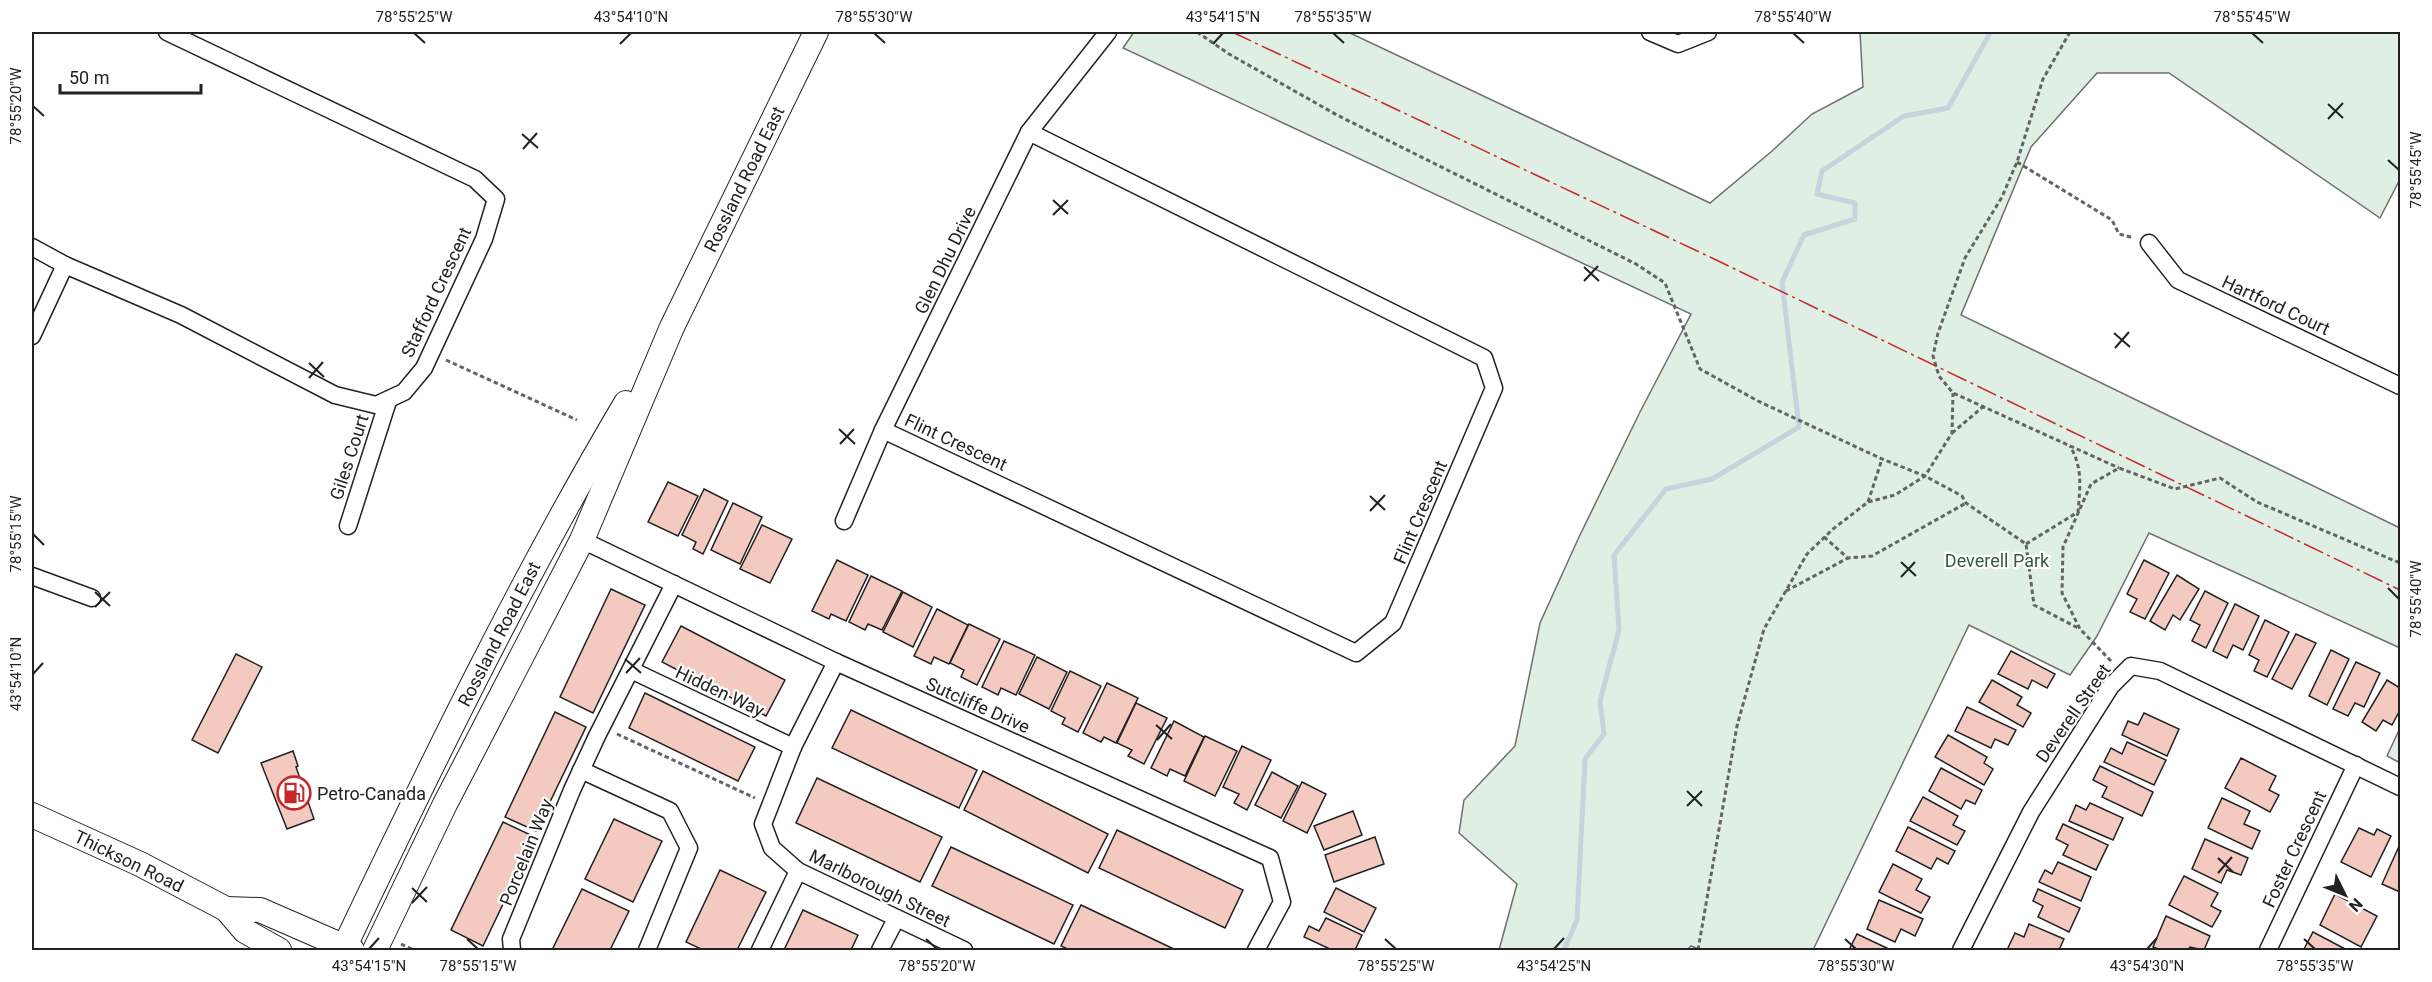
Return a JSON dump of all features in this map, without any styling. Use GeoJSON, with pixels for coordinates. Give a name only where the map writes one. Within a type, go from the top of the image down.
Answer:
{"type":"FeatureCollection","features":[{"type":"Feature","properties":{"kind":"main road","name":"Rossland Road East"},"geometry":{"type":"LineString","coordinates":[[375,951],[445,804],[582,540],[672,327],[816,32]]}},
{"type":"Feature","properties":{"kind":"main road","name":"Rossland Road East"},"geometry":{"type":"LineString","coordinates":[[346,949],[442,744],[554,527],[672,327]]}},
{"type":"Feature","properties":{"kind":"main road","name":"Thickson Road"},"geometry":{"type":"LineString","coordinates":[[32,815],[140,864],[226,909],[245,931],[279,951]]}},
{"type":"Feature","properties":{"kind":"main road","name":"Thickson Road"},"geometry":{"type":"LineString","coordinates":[[226,909],[260,910],[346,949]]}},
{"type":"Feature","properties":{"kind":"street","name":"Stafford Crescent"},"geometry":{"type":"LineString","coordinates":[[170,32],[476,179],[495,199],[484,239],[424,368],[404,392],[388,400]]}},
{"type":"Feature","properties":{"kind":"street","name":"Glen Dhu Drive"},"geometry":{"type":"LineString","coordinates":[[844,521],[883,429],[1029,132],[1108,32]]}},
{"type":"Feature","properties":{"kind":"street"},"geometry":{"type":"LineString","coordinates":[[1650,32],[1678,44],[1708,32]]}},
{"type":"Feature","properties":{"kind":"street","name":"Flint Crescent"},"geometry":{"type":"LineString","coordinates":[[883,429],[1356,653],[1393,623],[1494,388],[1484,358],[1029,132]]}},
{"type":"Feature","properties":{"kind":"street","name":"Hartford Court"},"geometry":{"type":"LineString","coordinates":[[2149,243],[2178,280],[2400,386]]}},
{"type":"Feature","properties":{"kind":"street"},"geometry":{"type":"LineString","coordinates":[[32,247],[65,265],[181,315],[334,395],[376,405],[388,400]]}},
{"type":"Feature","properties":{"kind":"street"},"geometry":{"type":"LineString","coordinates":[[32,336],[65,265]]}},
{"type":"Feature","properties":{"kind":"street","name":"Giles Court"},"geometry":{"type":"LineString","coordinates":[[348,526],[388,400]]}},
{"type":"Feature","properties":{"kind":"street","name":"Sutcliffe Drive"},"geometry":{"type":"LineString","coordinates":[[582,540],[836,662],[1270,858],[1282,902],[1256,951]]}},
{"type":"Feature","properties":{"kind":"street"},"geometry":{"type":"LineString","coordinates":[[32,576],[92,598]]}},
{"type":"Feature","properties":{"kind":"street","name":"Porcelain Way"},"geometry":{"type":"LineString","coordinates":[[513,951],[511,939],[581,770],[674,584]]}},
{"type":"Feature","properties":{"kind":"street","name":"Marlborough Street"},"geometry":{"type":"LineString","coordinates":[[836,662],[793,747],[763,824],[772,848],[798,871],[964,951]]}},
{"type":"Feature","properties":{"kind":"street","name":"Deverell Street"},"geometry":{"type":"LineString","coordinates":[[1961,951],[2031,812],[2111,686],[2131,666],[2160,671],[2400,787]]}},
{"type":"Feature","properties":{"kind":"street","name":"Hidden Way"},"geometry":{"type":"LineString","coordinates":[[631,670],[793,747]]}},
{"type":"Feature","properties":{"kind":"street","name":"Foster Crescent"},"geometry":{"type":"LineString","coordinates":[[2268,951],[2356,765]]}},
{"type":"Feature","properties":{"kind":"street"},"geometry":{"type":"LineString","coordinates":[[581,770],[670,811],[689,848],[647,951]]}},
{"type":"Feature","properties":{"kind":"street"},"geometry":{"type":"LineString","coordinates":[[760,951],[798,871]]}},
{"type":"Feature","properties":{"kind":"street"},"geometry":{"type":"LineString","coordinates":[[880,951],[896,919]]}},
{"type":"Feature","properties":{"kind":"path"},"geometry":{"type":"LineString","coordinates":[[1197,32],[1229,54],[1337,115],[1636,264],[1665,283],[1700,369],[1758,401],[1926,477],[1962,496],[1966,503],[2026,544],[2034,605],[2080,629]]}},
{"type":"Feature","properties":{"kind":"path"},"geometry":{"type":"LineString","coordinates":[[2070,32],[2043,79],[2017,162],[2002,197],[1965,258],[1938,333],[1933,356],[1939,376],[1953,393],[2119,468],[2175,489],[2220,478],[2257,502],[2400,563]]}},
{"type":"Feature","properties":{"kind":"path"},"geometry":{"type":"LineString","coordinates":[[2017,162],[2112,220],[2119,234],[2149,243]]}},
{"type":"Feature","properties":{"kind":"path"},"geometry":{"type":"LineString","coordinates":[[431,353],[577,420]]}},
{"type":"Feature","properties":{"kind":"path"},"geometry":{"type":"LineString","coordinates":[[1952,433],[1953,393]]}},
{"type":"Feature","properties":{"kind":"path"},"geometry":{"type":"LineString","coordinates":[[1698,951],[1737,726],[1764,629],[1807,554],[1824,537],[1868,502],[1894,495],[1926,477],[1952,433],[1984,406]]}},
{"type":"Feature","properties":{"kind":"path"},"geometry":{"type":"LineString","coordinates":[[2069,444],[2078,459],[2080,484],[2078,512]]}},
{"type":"Feature","properties":{"kind":"path"},"geometry":{"type":"LineString","coordinates":[[1868,502],[1882,459]]}},
{"type":"Feature","properties":{"kind":"path"},"geometry":{"type":"LineString","coordinates":[[2119,468],[2091,484],[2078,512],[2063,547],[2062,593],[2080,629],[2123,673]]}},
{"type":"Feature","properties":{"kind":"path"},"geometry":{"type":"LineString","coordinates":[[1785,591],[1848,558],[1872,556],[1966,503]]}},
{"type":"Feature","properties":{"kind":"path"},"geometry":{"type":"LineString","coordinates":[[2026,544],[2078,512]]}},
{"type":"Feature","properties":{"kind":"path"},"geometry":{"type":"LineString","coordinates":[[1824,537],[1848,558]]}},
{"type":"Feature","properties":{"kind":"path"},"geometry":{"type":"LineString","coordinates":[[602,727],[771,805]]}},
{"type":"Feature","properties":{"kind":"green space","name":"Deverell Park"},"geometry":{"type":"Polygon","coordinates":[[[1134,32],[1348,32],[1710,203],[1812,114],[1863,87],[1860,32],[2400,32],[2400,179],[2380,218],[2169,73],[2097,73],[2031,147],[1961,315],[2400,528],[2400,648],[2149,533],[2097,636],[2070,675],[1969,625],[1813,950],[1701,950],[1691,946],[1687,950],[1499,950],[1517,884],[1459,833],[1464,800],[1515,746],[1540,623],[1640,412],[1691,314],[1123,48],[1134,32]]]}},
{"type":"Feature","properties":{"kind":"green space"},"geometry":{"type":"Polygon","coordinates":[[[2400,728],[2400,763],[2387,756],[2400,728]]]}},
{"type":"Feature","properties":{"kind":"building"},"geometry":{"type":"Polygon","coordinates":[[[668,482],[698,496],[678,536],[648,522],[668,482]]]}},
{"type":"Feature","properties":{"kind":"building"},"geometry":{"type":"Polygon","coordinates":[[[704,489],[728,501],[703,554],[693,549],[696,542],[682,535],[704,489]]]}},
{"type":"Feature","properties":{"kind":"building"},"geometry":{"type":"Polygon","coordinates":[[[733,503],[762,517],[740,564],[711,550],[733,503]]]}},
{"type":"Feature","properties":{"kind":"building"},"geometry":{"type":"Polygon","coordinates":[[[762,525],[792,539],[770,583],[740,569],[762,525]]]}},
{"type":"Feature","properties":{"kind":"building"},"geometry":{"type":"Polygon","coordinates":[[[837,560],[868,575],[846,621],[831,614],[829,619],[812,611],[837,560]]]}},
{"type":"Feature","properties":{"kind":"building"},"geometry":{"type":"Polygon","coordinates":[[[2144,560],[2169,573],[2145,619],[2130,612],[2137,599],[2127,594],[2144,560]]]}},
{"type":"Feature","properties":{"kind":"building"},"geometry":{"type":"Polygon","coordinates":[[[2177,575],[2199,589],[2180,620],[2173,615],[2165,630],[2150,621],[2177,575]]]}},
{"type":"Feature","properties":{"kind":"building"},"geometry":{"type":"Polygon","coordinates":[[[871,576],[902,591],[882,630],[868,624],[865,630],[849,622],[871,576]]]}},
{"type":"Feature","properties":{"kind":"building"},"geometry":{"type":"Polygon","coordinates":[[[611,589],[645,605],[593,713],[560,697],[611,589]]]}},
{"type":"Feature","properties":{"kind":"building"},"geometry":{"type":"Polygon","coordinates":[[[2205,591],[2228,603],[2206,648],[2192,641],[2200,625],[2190,620],[2205,591]]]}},
{"type":"Feature","properties":{"kind":"building"},"geometry":{"type":"Polygon","coordinates":[[[903,592],[932,607],[913,647],[883,632],[903,592]]]}},
{"type":"Feature","properties":{"kind":"building"},"geometry":{"type":"Polygon","coordinates":[[[2235,604],[2259,616],[2243,650],[2233,645],[2227,658],[2213,651],[2235,604]]]}},
{"type":"Feature","properties":{"kind":"building"},"geometry":{"type":"Polygon","coordinates":[[[937,609],[968,625],[949,664],[934,657],[931,664],[914,656],[937,609]]]}},
{"type":"Feature","properties":{"kind":"building"},"geometry":{"type":"Polygon","coordinates":[[[2265,620],[2289,632],[2267,677],[2254,671],[2259,660],[2249,655],[2265,620]]]}},
{"type":"Feature","properties":{"kind":"building"},"geometry":{"type":"Polygon","coordinates":[[[969,624],[1000,639],[977,685],[961,677],[964,670],[950,663],[969,624]]]}},
{"type":"Feature","properties":{"kind":"building"},"geometry":{"type":"Polygon","coordinates":[[[681,626],[785,680],[766,716],[662,662],[681,626]]]}},
{"type":"Feature","properties":{"kind":"building"},"geometry":{"type":"Polygon","coordinates":[[[2296,634],[2316,643],[2292,689],[2272,679],[2296,634]]]}},
{"type":"Feature","properties":{"kind":"building"},"geometry":{"type":"Polygon","coordinates":[[[1004,641],[1035,655],[1016,695],[1001,688],[998,695],[982,687],[1004,641]]]}},
{"type":"Feature","properties":{"kind":"building"},"geometry":{"type":"Polygon","coordinates":[[[2331,650],[2349,659],[2327,705],[2309,696],[2331,650]]]}},
{"type":"Feature","properties":{"kind":"building"},"geometry":{"type":"Polygon","coordinates":[[[2011,651],[2055,674],[2047,688],[2032,680],[2028,689],[1998,674],[2011,651]]]}},
{"type":"Feature","properties":{"kind":"building"},"geometry":{"type":"Polygon","coordinates":[[[236,654],[262,667],[218,753],[192,740],[236,654]]]}},
{"type":"Feature","properties":{"kind":"building"},"geometry":{"type":"Polygon","coordinates":[[[1037,657],[1067,672],[1049,709],[1019,694],[1037,657]]]}},
{"type":"Feature","properties":{"kind":"building"},"geometry":{"type":"Polygon","coordinates":[[[2356,662],[2380,673],[2364,707],[2355,703],[2348,716],[2333,709],[2356,662]]]}},
{"type":"Feature","properties":{"kind":"building"},"geometry":{"type":"Polygon","coordinates":[[[1070,671],[1101,686],[1078,732],[1062,724],[1065,718],[1051,711],[1070,671]]]}},
{"type":"Feature","properties":{"kind":"building"},"geometry":{"type":"Polygon","coordinates":[[[1992,680],[2022,697],[2017,705],[2031,713],[2023,727],[1979,702],[1992,680]]]}},
{"type":"Feature","properties":{"kind":"building"},"geometry":{"type":"Polygon","coordinates":[[[2387,680],[2400,688],[2400,710],[2392,725],[2383,720],[2376,731],[2362,722],[2387,680]]]}},
{"type":"Feature","properties":{"kind":"building"},"geometry":{"type":"Polygon","coordinates":[[[1107,683],[1138,698],[1116,743],[1104,737],[1101,742],[1083,733],[1107,683]]]}},
{"type":"Feature","properties":{"kind":"building"},"geometry":{"type":"Polygon","coordinates":[[[645,693],[755,747],[738,781],[629,728],[645,693]]]}},
{"type":"Feature","properties":{"kind":"building"},"geometry":{"type":"Polygon","coordinates":[[[1136,703],[1167,718],[1144,764],[1128,756],[1132,750],[1117,743],[1136,703]]]}},
{"type":"Feature","properties":{"kind":"building"},"geometry":{"type":"Polygon","coordinates":[[[1967,707],[2016,730],[2008,745],[1995,739],[1991,748],[1955,731],[1967,707]]]}},
{"type":"Feature","properties":{"kind":"building"},"geometry":{"type":"Polygon","coordinates":[[[851,710],[977,770],[959,808],[832,748],[851,710]]]}},
{"type":"Feature","properties":{"kind":"building"},"geometry":{"type":"Polygon","coordinates":[[[555,712],[586,727],[536,831],[505,817],[555,712]]]}},
{"type":"Feature","properties":{"kind":"building"},"geometry":{"type":"Polygon","coordinates":[[[2144,713],[2179,729],[2167,756],[2122,735],[2128,721],[2138,725],[2144,713]]]}},
{"type":"Feature","properties":{"kind":"building"},"geometry":{"type":"Polygon","coordinates":[[[1174,721],[1204,737],[1185,776],[1170,769],[1167,776],[1151,768],[1174,721]]]}},
{"type":"Feature","properties":{"kind":"building"},"geometry":{"type":"Polygon","coordinates":[[[1948,735],[1987,757],[1984,763],[1993,769],[1984,785],[1935,757],[1948,735]]]}},
{"type":"Feature","properties":{"kind":"building"},"geometry":{"type":"Polygon","coordinates":[[[1205,736],[1237,751],[1215,796],[1184,781],[1205,736]]]}},
{"type":"Feature","properties":{"kind":"building"},"geometry":{"type":"Polygon","coordinates":[[[2127,742],[2166,760],[2154,785],[2104,762],[2111,748],[2122,754],[2127,742]]]}},
{"type":"Feature","properties":{"kind":"building"},"geometry":{"type":"Polygon","coordinates":[[[1242,746],[1271,760],[1247,810],[1234,803],[1239,794],[1223,787],[1242,746]]]}},
{"type":"Feature","properties":{"kind":"building"},"geometry":{"type":"Polygon","coordinates":[[[293,751],[298,766],[296,767],[314,819],[287,829],[261,763],[293,751]]]}},
{"type":"Feature","properties":{"kind":"building"},"geometry":{"type":"Polygon","coordinates":[[[2241,758],[2276,776],[2269,790],[2279,795],[2270,812],[2225,788],[2241,758]]]}},
{"type":"Feature","properties":{"kind":"building"},"geometry":{"type":"Polygon","coordinates":[[[2100,766],[2153,792],[2142,816],[2102,797],[2107,787],[2093,780],[2100,766]]]}},
{"type":"Feature","properties":{"kind":"building"},"geometry":{"type":"Polygon","coordinates":[[[1941,768],[1982,790],[1975,804],[1966,800],[1961,809],[1929,791],[1941,768]]]}},
{"type":"Feature","properties":{"kind":"building"},"geometry":{"type":"Polygon","coordinates":[[[983,771],[1108,834],[1088,873],[964,810],[983,771]]]}},
{"type":"Feature","properties":{"kind":"building"},"geometry":{"type":"Polygon","coordinates":[[[1272,772],[1298,786],[1281,818],[1255,805],[1272,772]]]}},
{"type":"Feature","properties":{"kind":"building"},"geometry":{"type":"Polygon","coordinates":[[[817,778],[942,837],[920,882],[796,823],[817,778]]]}},
{"type":"Feature","properties":{"kind":"building"},"geometry":{"type":"Polygon","coordinates":[[[1302,782],[1326,794],[1307,833],[1283,821],[1302,782]]]}},
{"type":"Feature","properties":{"kind":"building"},"geometry":{"type":"Polygon","coordinates":[[[1923,797],[1958,816],[1953,825],[1965,831],[1957,845],[1910,821],[1923,797]]]}},
{"type":"Feature","properties":{"kind":"building"},"geometry":{"type":"Polygon","coordinates":[[[2222,798],[2250,811],[2244,824],[2260,831],[2252,849],[2208,828],[2222,798]]]}},
{"type":"Feature","properties":{"kind":"building"},"geometry":{"type":"Polygon","coordinates":[[[2090,803],[2123,818],[2113,840],[2069,821],[2076,805],[2086,810],[2090,803]]]}},
{"type":"Feature","properties":{"kind":"building"},"geometry":{"type":"Polygon","coordinates":[[[1353,811],[1362,835],[1324,850],[1314,826],[1353,811]]]}},
{"type":"Feature","properties":{"kind":"building"},"geometry":{"type":"Polygon","coordinates":[[[614,819],[662,841],[633,902],[585,879],[614,819]]]}},
{"type":"Feature","properties":{"kind":"building"},"geometry":{"type":"Polygon","coordinates":[[[503,822],[535,837],[483,946],[451,930],[503,822]]]}},
{"type":"Feature","properties":{"kind":"building"},"geometry":{"type":"Polygon","coordinates":[[[2063,824],[2108,845],[2096,870],[2063,855],[2068,845],[2056,839],[2063,824]]]}},
{"type":"Feature","properties":{"kind":"building"},"geometry":{"type":"Polygon","coordinates":[[[1908,827],[1955,851],[1948,864],[1937,858],[1931,869],[1896,851],[1908,827]]]}},
{"type":"Feature","properties":{"kind":"building"},"geometry":{"type":"Polygon","coordinates":[[[2359,828],[2374,835],[2377,829],[2391,836],[2371,877],[2341,862],[2359,828]]]}},
{"type":"Feature","properties":{"kind":"building"},"geometry":{"type":"Polygon","coordinates":[[[1117,830],[1243,890],[1225,928],[1099,868],[1117,830]]]}},
{"type":"Feature","properties":{"kind":"building"},"geometry":{"type":"Polygon","coordinates":[[[1375,837],[1384,864],[1334,882],[1325,855],[1375,837]]]}},
{"type":"Feature","properties":{"kind":"building"},"geometry":{"type":"Polygon","coordinates":[[[2205,839],[2248,858],[2241,875],[2227,870],[2221,883],[2192,869],[2205,839]]]}},
{"type":"Feature","properties":{"kind":"building"},"geometry":{"type":"Polygon","coordinates":[[[2400,844],[2400,892],[2382,884],[2400,844]]]}},
{"type":"Feature","properties":{"kind":"building"},"geometry":{"type":"Polygon","coordinates":[[[951,847],[1073,905],[1054,944],[932,886],[951,847]]]}},
{"type":"Feature","properties":{"kind":"building"},"geometry":{"type":"Polygon","coordinates":[[[2058,862],[2091,877],[2081,901],[2039,882],[2045,870],[2052,874],[2058,862]]]}},
{"type":"Feature","properties":{"kind":"building"},"geometry":{"type":"Polygon","coordinates":[[[1893,864],[1922,879],[1916,890],[1930,897],[1921,913],[1879,892],[1893,864]]]}},
{"type":"Feature","properties":{"kind":"building"},"geometry":{"type":"Polygon","coordinates":[[[720,870],[766,892],[737,950],[703,950],[686,942],[720,870]]]}},
{"type":"Feature","properties":{"kind":"building"},"geometry":{"type":"Polygon","coordinates":[[[2184,876],[2218,893],[2211,906],[2221,911],[2212,927],[2169,905],[2184,876]]]}},
{"type":"Feature","properties":{"kind":"building"},"geometry":{"type":"Polygon","coordinates":[[[1336,888],[1376,908],[1364,932],[1324,912],[1336,888]]]}},
{"type":"Feature","properties":{"kind":"building"},"geometry":{"type":"Polygon","coordinates":[[[582,889],[629,911],[610,950],[552,950],[582,889]]]}},
{"type":"Feature","properties":{"kind":"building"},"geometry":{"type":"Polygon","coordinates":[[[2038,889],[2080,908],[2069,932],[2038,917],[2043,906],[2033,901],[2038,889]]]}},
{"type":"Feature","properties":{"kind":"building"},"geometry":{"type":"Polygon","coordinates":[[[2335,894],[2377,916],[2361,947],[2320,925],[2335,894]]]}},
{"type":"Feature","properties":{"kind":"building"},"geometry":{"type":"Polygon","coordinates":[[[1879,900],[1923,919],[1915,936],[1901,929],[1895,942],[1867,929],[1879,900]]]}},
{"type":"Feature","properties":{"kind":"building"},"geometry":{"type":"Polygon","coordinates":[[[1081,905],[1176,950],[1070,950],[1061,946],[1081,905]]]}},
{"type":"Feature","properties":{"kind":"building"},"geometry":{"type":"Polygon","coordinates":[[[803,910],[858,935],[851,950],[784,950],[803,910]]]}},
{"type":"Feature","properties":{"kind":"building"},"geometry":{"type":"Polygon","coordinates":[[[2166,916],[2210,936],[2204,950],[2190,947],[2188,950],[2161,950],[2153,947],[2166,916]]]}},
{"type":"Feature","properties":{"kind":"building"},"geometry":{"type":"Polygon","coordinates":[[[1326,918],[1362,935],[1355,950],[1332,950],[1304,937],[1309,926],[1319,931],[1326,918]]]}},
{"type":"Feature","properties":{"kind":"building"},"geometry":{"type":"Polygon","coordinates":[[[2029,924],[2064,939],[2059,950],[2007,950],[2015,933],[2024,937],[2029,924]]]}},
{"type":"Feature","properties":{"kind":"building"},"geometry":{"type":"Polygon","coordinates":[[[2313,932],[2347,950],[2304,949],[2313,932]]]}},
{"type":"Feature","properties":{"kind":"building"},"geometry":{"type":"Polygon","coordinates":[[[1857,934],[1891,950],[1849,950],[1857,934]]]}},
{"type":"Feature","properties":{"kind":"waterway"},"geometry":{"type":"LineString","coordinates":[[1564,950],[1577,920],[1585,759],[1604,734],[1600,701],[1619,630],[1614,555],[1666,489],[1712,479],[1799,427],[1782,282],[1804,235],[1855,219],[1855,203],[1817,194],[1822,171],[1904,116],[1948,108],[1989,32]]}},
{"type":"Feature","properties":{"kind":"power"},"geometry":{"type":"LineString","coordinates":[[1232,32],[1710,257],[2400,590]]}},
{"type":"Feature","properties":{"kind":"place","name":"Petro-Canada"},"geometry":{"type":"Point","coordinates":[294,793]}}]}
